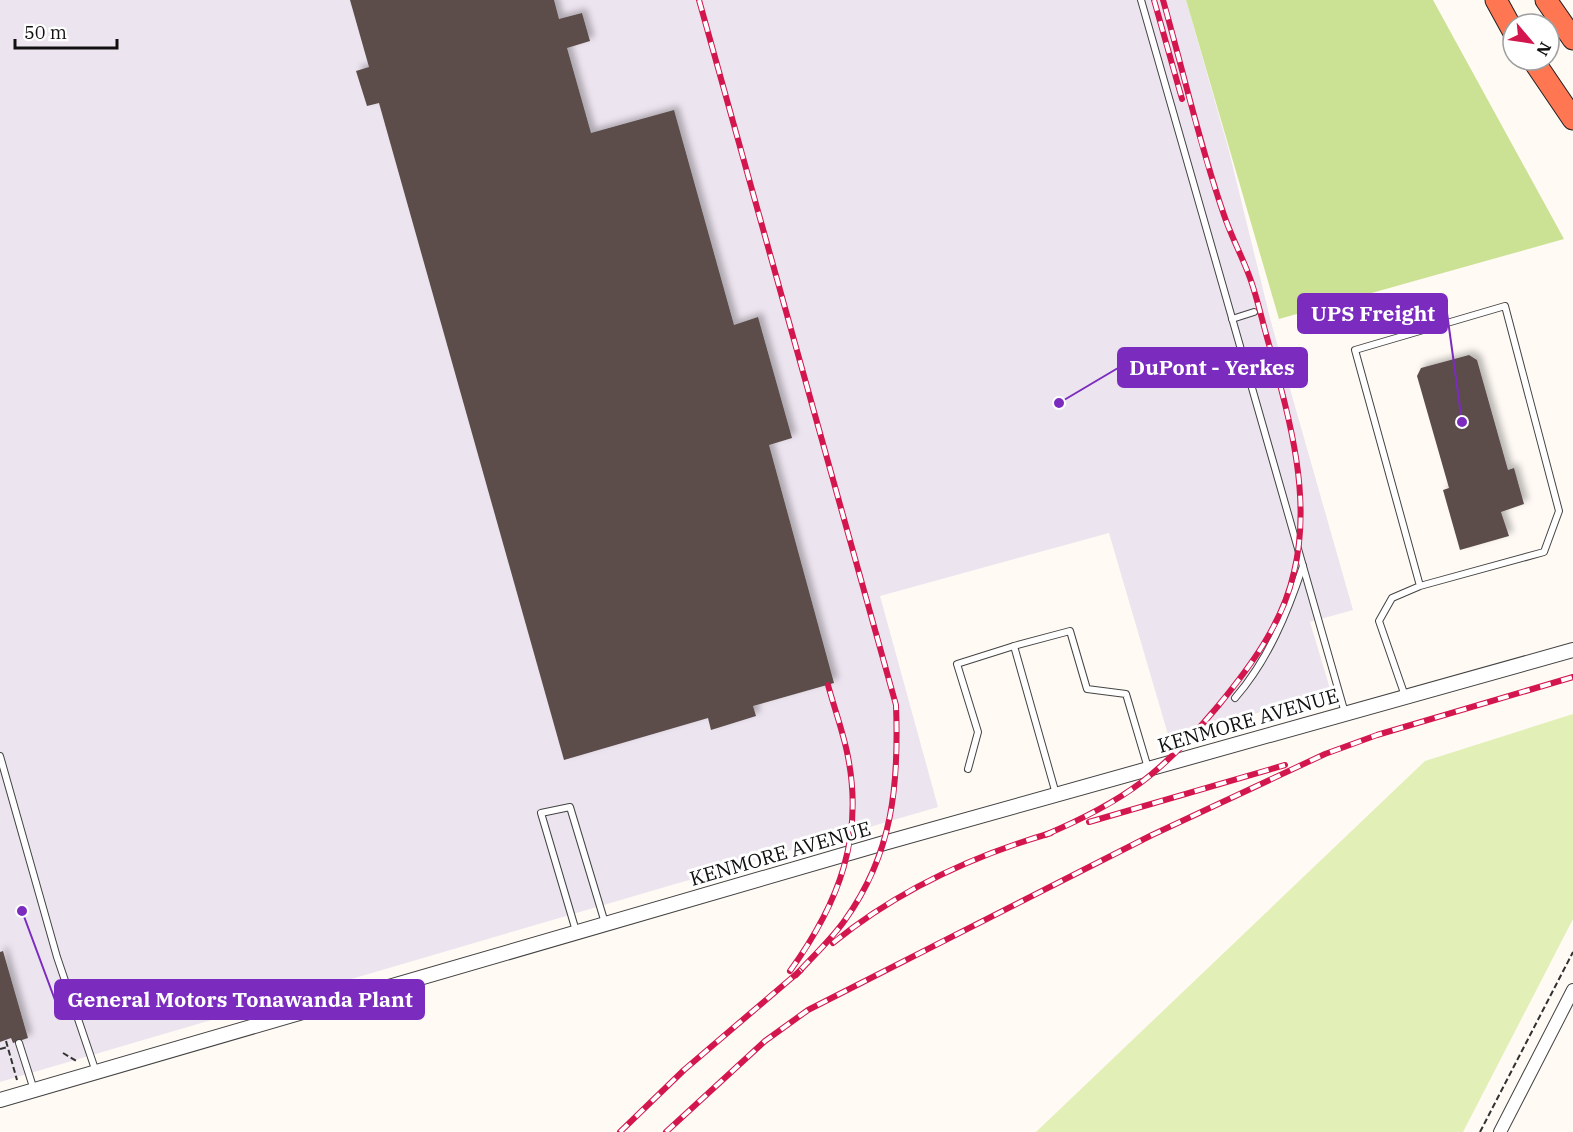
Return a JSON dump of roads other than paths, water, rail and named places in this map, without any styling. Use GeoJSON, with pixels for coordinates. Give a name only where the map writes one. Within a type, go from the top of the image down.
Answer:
{"type":"FeatureCollection","features":[{"type":"Feature","properties":{"kind":"highway"},"geometry":{"type":"LineString","coordinates":[[1546,0],[1573,39]]}},
{"type":"Feature","properties":{"kind":"highway"},"geometry":{"type":"LineString","coordinates":[[1541,72],[1573,119]]}},
{"type":"Feature","properties":{"kind":"street","name":"KENMORE AVENUE"},"geometry":{"type":"LineString","coordinates":[[0,1100],[1148,768],[1573,650]]}},
{"type":"Feature","properties":{"kind":"street"},"geometry":{"type":"LineString","coordinates":[[1500,1132],[1573,990]]}},
{"type":"Feature","properties":{"kind":"lane"},"geometry":{"type":"LineString","coordinates":[[1141,0],[1345,713]]}},
{"type":"Feature","properties":{"kind":"lane"},"geometry":{"type":"LineString","coordinates":[[1405,696],[1379,621],[1392,598],[1420,586],[1544,552],[1559,511],[1505,306],[1355,350],[1420,586]]}},
{"type":"Feature","properties":{"kind":"lane"},"geometry":{"type":"LineString","coordinates":[[1232,319],[1254,312]]}},
{"type":"Feature","properties":{"kind":"lane"},"geometry":{"type":"LineString","coordinates":[[1235,698],[1264,659],[1282,622],[1303,566]]}},
{"type":"Feature","properties":{"kind":"lane"},"geometry":{"type":"LineString","coordinates":[[968,769],[978,732],[957,664],[1070,630],[1087,689],[1126,694],[1148,768]]}},
{"type":"Feature","properties":{"kind":"lane"},"geometry":{"type":"LineString","coordinates":[[1014,646],[1056,795]]}},
{"type":"Feature","properties":{"kind":"lane"},"geometry":{"type":"LineString","coordinates":[[0,756],[57,957],[96,1072]]}},
{"type":"Feature","properties":{"kind":"lane"},"geometry":{"type":"LineString","coordinates":[[576,933],[541,813],[570,807],[606,924]]}},
{"type":"Feature","properties":{"kind":"lane"},"geometry":{"type":"LineString","coordinates":[[20,1043],[34,1090]]}},
{"type":"Feature","properties":{"kind":"railway"},"geometry":{"type":"LineString","coordinates":[[699,0],[896,705],[894,791],[890,817],[874,869],[845,920],[796,975]]}},
{"type":"Feature","properties":{"kind":"railway"},"geometry":{"type":"LineString","coordinates":[[1154,0],[1182,99]]}},
{"type":"Feature","properties":{"kind":"railway"},"geometry":{"type":"LineString","coordinates":[[1045,835],[1120,797],[1160,767],[1198,729],[1242,676],[1274,627],[1289,591],[1299,544],[1300,488],[1285,403],[1253,286],[1227,223],[1207,163],[1163,0]]}},
{"type":"Feature","properties":{"kind":"railway"},"geometry":{"type":"LineString","coordinates":[[666,1132],[765,1041],[808,1010],[1152,835],[1325,754],[1377,735],[1573,677]]}},
{"type":"Feature","properties":{"kind":"railway"},"geometry":{"type":"LineString","coordinates":[[790,971],[822,920],[834,894],[844,868],[850,840],[853,812],[852,783],[845,743],[828,685]]}},
{"type":"Feature","properties":{"kind":"railway"},"geometry":{"type":"LineString","coordinates":[[1089,822],[1285,765]]}},
{"type":"Feature","properties":{"kind":"railway"},"geometry":{"type":"LineString","coordinates":[[833,943],[883,907],[936,877],[964,864],[1051,833]]}},
{"type":"Feature","properties":{"kind":"railway"},"geometry":{"type":"LineString","coordinates":[[620,1132],[684,1070],[801,970]]}},
{"type":"Feature","properties":{"kind":"place","name":"DuPont - Yerkes"},"geometry":{"type":"Point","coordinates":[1059,403]}},
{"type":"Feature","properties":{"kind":"place","name":"UPS Freight"},"geometry":{"type":"Point","coordinates":[1462,422]}},
{"type":"Feature","properties":{"kind":"place","name":"General Motors Tonawanda Plant"},"geometry":{"type":"Point","coordinates":[22,911]}}]}
